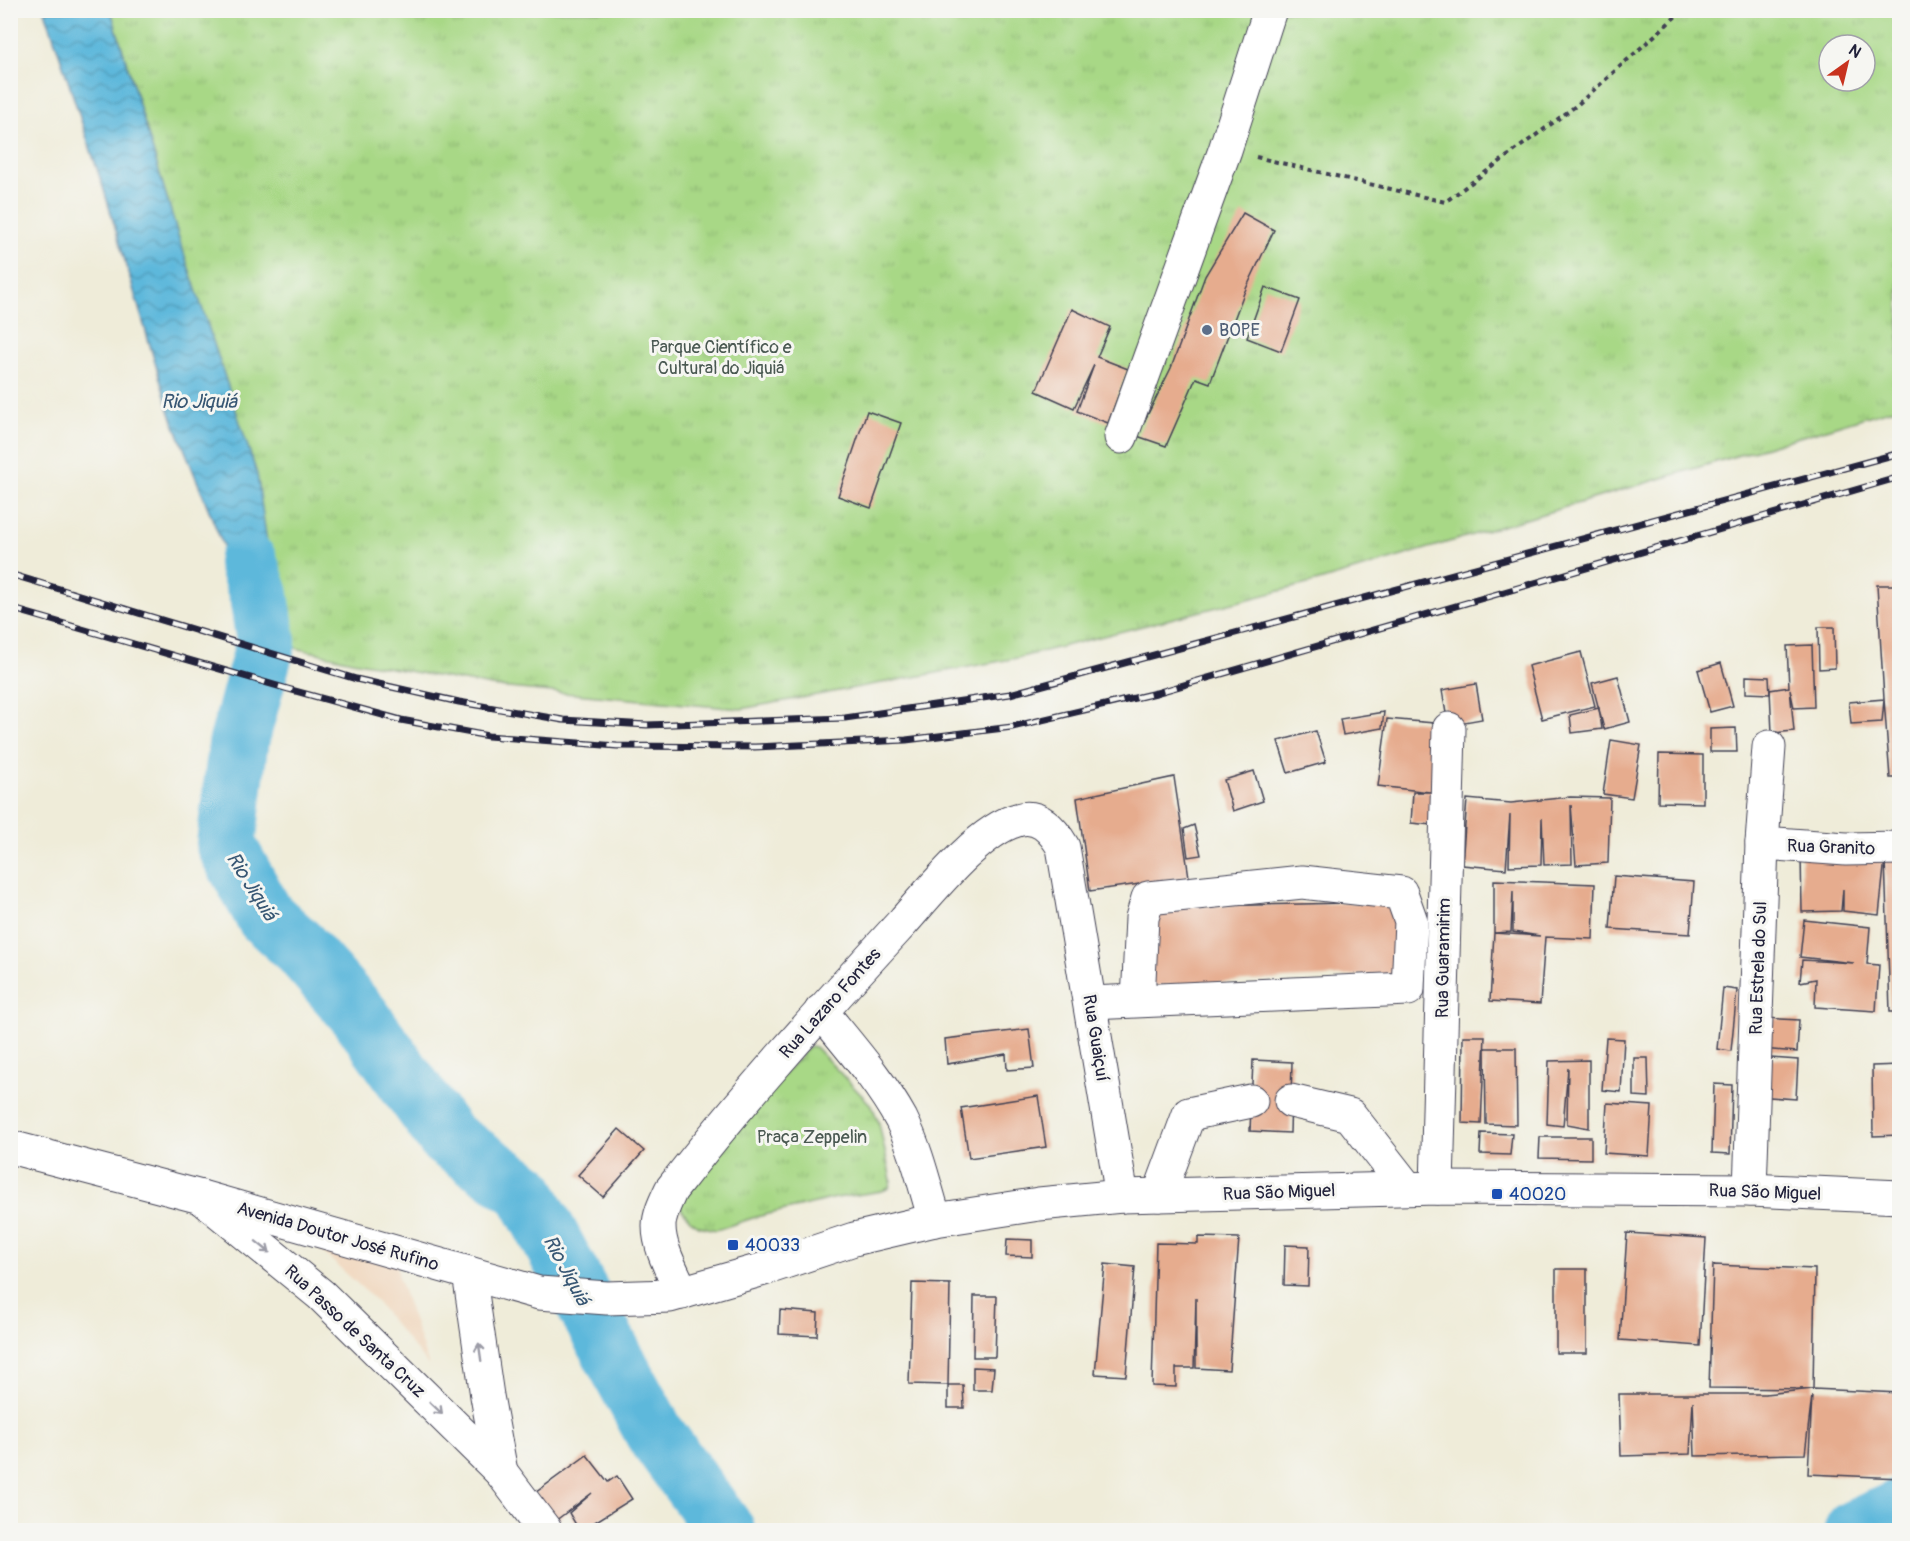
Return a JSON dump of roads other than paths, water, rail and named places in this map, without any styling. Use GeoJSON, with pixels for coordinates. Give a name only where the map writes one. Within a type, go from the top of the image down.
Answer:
{"type":"FeatureCollection","features":[{"type":"Feature","properties":{"kind":"street"},"geometry":{"type":"LineString","coordinates":[[1120,437],[1225,150],[1270,10]]}},
{"type":"Feature","properties":{"kind":"street","name":"Rua Guaramirim"},"geometry":{"type":"LineString","coordinates":[[1422,1188],[1449,729]]}},
{"type":"Feature","properties":{"kind":"street","name":"Rua Estrela do Sul"},"geometry":{"type":"LineString","coordinates":[[1750,1190],[1762,843],[1769,747]]}},
{"type":"Feature","properties":{"kind":"street","name":"Rua Lazaro Fontes"},"geometry":{"type":"LineString","coordinates":[[666,1295],[659,1225],[662,1209],[671,1190],[820,1011],[947,874],[978,844],[998,829],[1017,819],[1033,819],[1054,832],[1063,847],[1070,880]]}},
{"type":"Feature","properties":{"kind":"street","name":"Rua Granito"},"geometry":{"type":"LineString","coordinates":[[1762,843],[1846,849],[1899,848]]}},
{"type":"Feature","properties":{"kind":"street","name":"Rua Guaiçuí"},"geometry":{"type":"LineString","coordinates":[[1070,880],[1122,1196]]}},
{"type":"Feature","properties":{"kind":"street"},"geometry":{"type":"LineString","coordinates":[[1090,1004],[1408,989],[1411,921],[1401,893],[1302,882],[1148,898],[1142,918],[1138,1001]]}},
{"type":"Feature","properties":{"kind":"street"},"geometry":{"type":"LineString","coordinates":[[820,1011],[876,1078],[901,1121],[916,1156],[935,1220]]}},
{"type":"Feature","properties":{"kind":"street"},"geometry":{"type":"LineString","coordinates":[[1159,1195],[1189,1114],[1251,1101]]}},
{"type":"Feature","properties":{"kind":"street"},"geometry":{"type":"LineString","coordinates":[[1291,1101],[1350,1115],[1422,1188]]}},
{"type":"Feature","properties":{"kind":"street","name":"Avenida Doutor José Rufino"},"geometry":{"type":"LineString","coordinates":[[10,1147],[201,1197],[539,1293],[607,1298],[666,1295]]}},
{"type":"Feature","properties":{"kind":"street","name":"Rua São Miguel"},"geometry":{"type":"LineString","coordinates":[[666,1295],[764,1269],[854,1239],[935,1220],[1039,1204],[1122,1196],[1422,1188],[1750,1190],[1899,1197]]}},
{"type":"Feature","properties":{"kind":"street","name":"Rua Passo de Santa Cruz"},"geometry":{"type":"LineString","coordinates":[[201,1197],[321,1295],[501,1472],[545,1530]]}},
{"type":"Feature","properties":{"kind":"street","name":"Rua Passo de Santa Cruz"},"geometry":{"type":"LineString","coordinates":[[469,1273],[486,1396],[501,1472]]}},
{"type":"Feature","properties":{"kind":"water","name":"Rio Jiquiá"},"geometry":{"type":"Polygon","coordinates":[[[45,11],[111,11],[178,235],[257,474],[282,645],[252,639],[224,548],[170,413],[104,190],[45,11]]]}},
{"type":"Feature","properties":{"kind":"waterway","name":"Rio Jiquiá"},"geometry":{"type":"LineString","coordinates":[[248,563],[259,595],[266,642],[238,745],[226,845],[265,916],[300,948],[360,1016],[447,1138],[525,1191],[654,1432],[725,1530]]}},
{"type":"Feature","properties":{"kind":"waterway","name":"Rio Jiquiá"},"geometry":{"type":"LineString","coordinates":[[1854,1530],[1900,1509]]}},
{"type":"Feature","properties":{"kind":"railway"},"geometry":{"type":"LineString","coordinates":[[10,574],[356,679],[459,702],[563,720],[647,725],[845,718],[1010,694],[1900,453]]}},
{"type":"Feature","properties":{"kind":"railway"},"geometry":{"type":"LineString","coordinates":[[10,608],[401,720],[488,736],[617,746],[755,747],[906,740],[1012,727],[1156,693],[1900,477]]}},
{"type":"Feature","properties":{"kind":"place","name":"BOPE"},"geometry":{"type":"Point","coordinates":[1207,330]}},
{"type":"Feature","properties":{"kind":"place","name":"40020"},"geometry":{"type":"Point","coordinates":[1497,1194]}},
{"type":"Feature","properties":{"kind":"place","name":"40033"},"geometry":{"type":"Point","coordinates":[733,1245]}},
{"type":"Feature","properties":{"kind":"park label","name":"Parque Científico e Cultural do Jiquiá"},"geometry":{"type":"Point","coordinates":[721,357]}},
{"type":"Feature","properties":{"kind":"park label","name":"Praça Zeppelin"},"geometry":{"type":"Point","coordinates":[812,1137]}}]}
